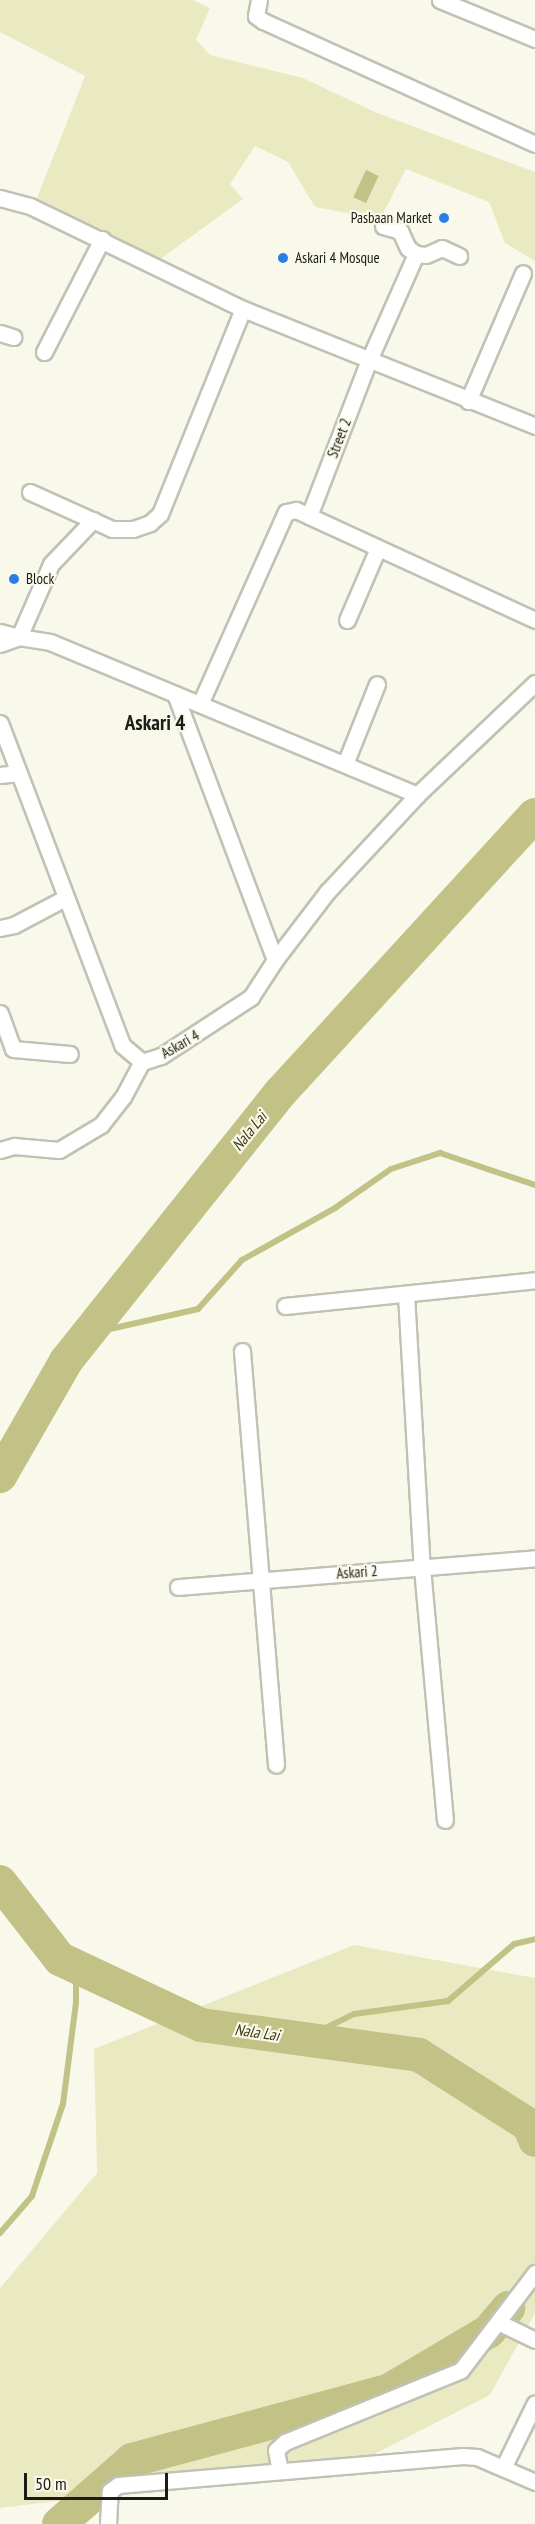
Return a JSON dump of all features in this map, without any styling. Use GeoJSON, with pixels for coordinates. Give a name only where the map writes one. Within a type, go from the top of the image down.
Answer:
{"type":"FeatureCollection","features":[{"type":"Feature","properties":{"kind":"street"},"geometry":{"type":"LineString","coordinates":[[259,0],[256,16],[263,21],[535,144]]}},
{"type":"Feature","properties":{"kind":"street"},"geometry":{"type":"LineString","coordinates":[[440,0],[535,39]]}},
{"type":"Feature","properties":{"kind":"street"},"geometry":{"type":"LineString","coordinates":[[0,198],[30,206],[243,309],[535,426]]}},
{"type":"Feature","properties":{"kind":"street"},"geometry":{"type":"LineString","coordinates":[[383,226],[400,231],[408,248],[416,254],[426,255],[442,248],[459,256]]}},
{"type":"Feature","properties":{"kind":"street"},"geometry":{"type":"LineString","coordinates":[[44,352],[102,239]]}},
{"type":"Feature","properties":{"kind":"street","name":"Street 2"},"geometry":{"type":"LineString","coordinates":[[309,516],[369,360],[416,254]]}},
{"type":"Feature","properties":{"kind":"street"},"geometry":{"type":"LineString","coordinates":[[468,400],[523,273]]}},
{"type":"Feature","properties":{"kind":"street"},"geometry":{"type":"LineString","coordinates":[[30,492],[112,529],[133,529],[150,523],[160,514],[243,309]]}},
{"type":"Feature","properties":{"kind":"street"},"geometry":{"type":"LineString","coordinates":[[200,704],[286,512],[296,510],[535,620]]}},
{"type":"Feature","properties":{"kind":"street"},"geometry":{"type":"LineString","coordinates":[[0,644],[19,637],[51,564],[93,520]]}},
{"type":"Feature","properties":{"kind":"street"},"geometry":{"type":"LineString","coordinates":[[347,620],[378,548]]}},
{"type":"Feature","properties":{"kind":"street"},"geometry":{"type":"LineString","coordinates":[[0,632],[50,642],[417,795],[535,683]]}},
{"type":"Feature","properties":{"kind":"street"},"geometry":{"type":"LineString","coordinates":[[345,764],[377,684]]}},
{"type":"Feature","properties":{"kind":"street"},"geometry":{"type":"LineString","coordinates":[[175,694],[275,960]]}},
{"type":"Feature","properties":{"kind":"street","name":"Askari 4"},"geometry":{"type":"LineString","coordinates":[[0,723],[122,1045],[142,1062],[161,1056],[251,997],[275,960],[327,892],[417,795]]}},
{"type":"Feature","properties":{"kind":"street"},"geometry":{"type":"LineString","coordinates":[[0,775],[19,773]]}},
{"type":"Feature","properties":{"kind":"street"},"geometry":{"type":"LineString","coordinates":[[0,928],[14,925],[65,898]]}},
{"type":"Feature","properties":{"kind":"street"},"geometry":{"type":"LineString","coordinates":[[0,1013],[13,1049],[70,1054]]}},
{"type":"Feature","properties":{"kind":"street"},"geometry":{"type":"LineString","coordinates":[[0,1150],[14,1146],[59,1150],[101,1125],[123,1097],[142,1062]]}},
{"type":"Feature","properties":{"kind":"street"},"geometry":{"type":"LineString","coordinates":[[285,1306],[535,1280]]}},
{"type":"Feature","properties":{"kind":"street"},"geometry":{"type":"LineString","coordinates":[[406,1294],[422,1569],[445,1820]]}},
{"type":"Feature","properties":{"kind":"street"},"geometry":{"type":"LineString","coordinates":[[242,1351],[276,1765]]}},
{"type":"Feature","properties":{"kind":"street","name":"Askari 2"},"geometry":{"type":"LineString","coordinates":[[178,1587],[259,1578],[422,1569],[535,1558]]}},
{"type":"Feature","properties":{"kind":"street"},"geometry":{"type":"LineString","coordinates":[[280,2471],[275,2455],[280,2445],[461,2370],[500,2323],[535,2274]]}},
{"type":"Feature","properties":{"kind":"street"},"geometry":{"type":"LineString","coordinates":[[500,2323],[535,2340]]}},
{"type":"Feature","properties":{"kind":"street"},"geometry":{"type":"LineString","coordinates":[[503,2468],[535,2403]]}},
{"type":"Feature","properties":{"kind":"street"},"geometry":{"type":"LineString","coordinates":[[108,2524],[110,2491],[118,2485],[463,2456],[503,2468],[535,2482]]}},
{"type":"Feature","properties":{"kind":"green space"},"geometry":{"type":"Polygon","coordinates":[[[0,0],[193,0],[210,8],[196,40],[210,55],[303,78],[375,112],[535,172],[535,261],[505,243],[489,202],[406,169],[380,219],[315,207],[288,162],[255,146],[230,184],[243,199],[159,260],[37,198],[85,76],[0,32],[0,0]]]}},
{"type":"Feature","properties":{"kind":"green space"},"geometry":{"type":"Polygon","coordinates":[[[354,1945],[535,1978],[535,2313],[490,2395],[353,2465],[0,2508],[0,2288],[97,2173],[94,2049],[354,1945]]]}},
{"type":"Feature","properties":{"kind":"shaded area"},"geometry":{"type":"Polygon","coordinates":[[[366,170],[379,176],[366,203],[353,197],[366,170]]]}},
{"type":"Feature","properties":{"kind":"waterway","name":"Nala Lai"},"geometry":{"type":"LineString","coordinates":[[0,1476],[66,1361],[280,1093],[535,815]]}},
{"type":"Feature","properties":{"kind":"waterway"},"geometry":{"type":"LineString","coordinates":[[88,1334],[198,1309],[242,1260],[335,1208],[391,1169],[440,1153],[535,1185]]}},
{"type":"Feature","properties":{"kind":"waterway","name":"Nala Lai"},"geometry":{"type":"LineString","coordinates":[[0,1882],[60,1959],[201,2025],[419,2055],[529,2125],[535,2140]]}},
{"type":"Feature","properties":{"kind":"waterway"},"geometry":{"type":"LineString","coordinates":[[303,2039],[354,2014],[448,2001],[514,1944],[535,1939]]}},
{"type":"Feature","properties":{"kind":"waterway"},"geometry":{"type":"LineString","coordinates":[[0,2233],[32,2196],[63,2104],[76,2002],[76,1966]]}},
{"type":"Feature","properties":{"kind":"waterway","name":"Nala Lai"},"geometry":{"type":"LineString","coordinates":[[59,2524],[132,2460],[388,2391],[489,2331],[508,2308]]}},
{"type":"Feature","properties":{"kind":"place","name":"Pasbaan Market"},"geometry":{"type":"Point","coordinates":[444,218]}},
{"type":"Feature","properties":{"kind":"place","name":"Askari 4 Mosque"},"geometry":{"type":"Point","coordinates":[283,258]}},
{"type":"Feature","properties":{"kind":"place","name":"Block"},"geometry":{"type":"Point","coordinates":[14,579]}},
{"type":"Feature","properties":{"kind":"district","name":"Askari 4"},"geometry":{"type":"Point","coordinates":[155,723]}}]}
